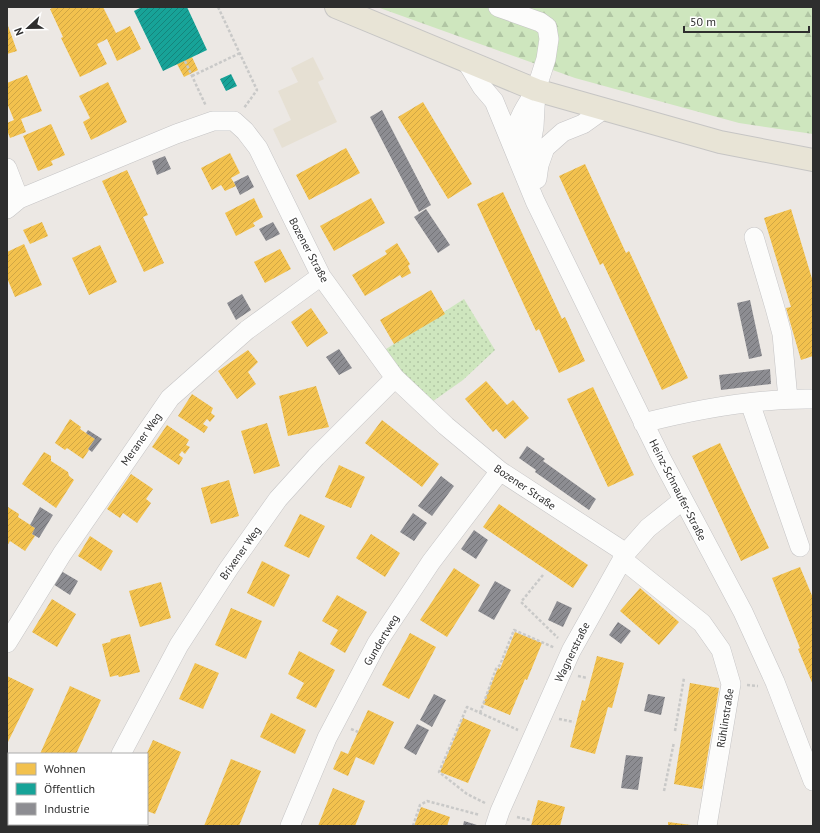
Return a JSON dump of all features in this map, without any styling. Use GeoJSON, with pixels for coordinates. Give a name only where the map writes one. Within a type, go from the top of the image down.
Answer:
{"type":"FeatureCollection","features":[{"type":"Feature","properties":{"kind":"main road"},"geometry":{"type":"LineString","coordinates":[[336,7],[536,90],[720,142],[813,160]]}},
{"type":"Feature","properties":{"kind":"street"},"geometry":{"type":"LineString","coordinates":[[498,7],[540,22],[547,27],[549,39],[547,52],[536,90]]}},
{"type":"Feature","properties":{"kind":"street","name":"Heinz-Schnaufer-Straße"},"geometry":{"type":"LineString","coordinates":[[466,61],[482,87],[494,101],[535,201],[643,423],[682,500],[743,612],[775,682],[813,781]]}},
{"type":"Feature","properties":{"kind":"street","name":"Heinz-Schnaufer-Straße"},"geometry":{"type":"LineString","coordinates":[[514,152],[514,135],[517,121],[536,90]]}},
{"type":"Feature","properties":{"kind":"street","name":"Heinz-Schnaufer-Straße"},"geometry":{"type":"LineString","coordinates":[[535,201],[528,154],[534,127],[536,90]]}},
{"type":"Feature","properties":{"kind":"street"},"geometry":{"type":"LineString","coordinates":[[535,201],[539,165],[544,148],[562,132],[583,124],[604,109]]}},
{"type":"Feature","properties":{"kind":"street","name":"Bozener Straße"},"geometry":{"type":"LineString","coordinates":[[13,204],[176,134],[213,121],[234,121],[245,131],[258,148],[321,276],[395,378],[446,426],[500,471],[624,556]]}},
{"type":"Feature","properties":{"kind":"street"},"geometry":{"type":"LineString","coordinates":[[7,168],[13,204]]}},
{"type":"Feature","properties":{"kind":"street"},"geometry":{"type":"LineString","coordinates":[[754,237],[782,334],[788,399]]}},
{"type":"Feature","properties":{"kind":"street","name":"Meraner Weg"},"geometry":{"type":"LineString","coordinates":[[7,644],[62,554],[170,398],[247,330],[321,276]]}},
{"type":"Feature","properties":{"kind":"street","name":"Brixener Weg"},"geometry":{"type":"LineString","coordinates":[[122,753],[179,645],[278,499],[316,457],[395,378]]}},
{"type":"Feature","properties":{"kind":"street"},"geometry":{"type":"LineString","coordinates":[[643,423],[714,407],[788,399],[813,399]]}},
{"type":"Feature","properties":{"kind":"street"},"geometry":{"type":"LineString","coordinates":[[750,403],[800,547]]}},
{"type":"Feature","properties":{"kind":"street","name":"Gundertweg"},"geometry":{"type":"LineString","coordinates":[[290,826],[327,738],[378,643],[431,562],[500,471]]}},
{"type":"Feature","properties":{"kind":"street","name":"Wagnerstraße"},"geometry":{"type":"LineString","coordinates":[[497,819],[570,653],[624,556],[648,528],[682,500]]}},
{"type":"Feature","properties":{"kind":"street","name":"Rühlinstraße"},"geometry":{"type":"LineString","coordinates":[[624,556],[702,623],[721,650],[730,684],[707,826]]}},
{"type":"Feature","properties":{"kind":"path"},"geometry":{"type":"LineString","coordinates":[[218,7],[257,90]]}},
{"type":"Feature","properties":{"kind":"path"},"geometry":{"type":"LineString","coordinates":[[192,76],[240,53]]}},
{"type":"Feature","properties":{"kind":"path"},"geometry":{"type":"LineString","coordinates":[[185,61],[213,121]]}},
{"type":"Feature","properties":{"kind":"path"},"geometry":{"type":"LineString","coordinates":[[543,575],[522,602],[570,653]]}},
{"type":"Feature","properties":{"kind":"path"},"geometry":{"type":"LineString","coordinates":[[480,713],[496,668],[500,665],[514,630],[570,653]]}},
{"type":"Feature","properties":{"kind":"path"},"geometry":{"type":"LineString","coordinates":[[675,731],[684,678]]}},
{"type":"Feature","properties":{"kind":"path"},"geometry":{"type":"LineString","coordinates":[[497,819],[439,772],[467,707],[534,736]]}},
{"type":"Feature","properties":{"kind":"path"},"geometry":{"type":"LineString","coordinates":[[664,791],[674,742]]}},
{"type":"Feature","properties":{"kind":"path"},"geometry":{"type":"LineString","coordinates":[[412,826],[420,805],[427,801],[497,819]]}},
{"type":"Feature","properties":{"kind":"shaded area"},"geometry":{"type":"Polygon","coordinates":[[[313,57],[324,79],[318,82],[337,122],[282,148],[273,129],[291,120],[278,91],[298,82],[291,68],[313,57]]]}},
{"type":"Feature","properties":{"kind":"green space"},"geometry":{"type":"Polygon","coordinates":[[[377,7],[813,7],[813,134],[739,123],[575,78],[377,7]]]}},
{"type":"Feature","properties":{"kind":"green space"},"geometry":{"type":"Polygon","coordinates":[[[464,299],[495,350],[463,380],[429,404],[383,351],[464,299]]]}},
{"type":"Feature","properties":{"kind":"building: Wohnen"},"geometry":{"type":"Polygon","coordinates":[[[55,7],[103,7],[116,33],[130,26],[141,49],[117,61],[107,39],[97,44],[107,64],[80,77],[61,38],[63,37],[50,9],[55,7]]]}},
{"type":"Feature","properties":{"kind":"building: Wohnen"},"geometry":{"type":"Polygon","coordinates":[[[7,23],[17,51],[7,54],[7,23]]]}},
{"type":"Feature","properties":{"kind":"building: Wohnen"},"geometry":{"type":"Polygon","coordinates":[[[192,57],[198,70],[184,77],[177,64],[192,57]]]}},
{"type":"Feature","properties":{"kind":"building: Wohnen"},"geometry":{"type":"Polygon","coordinates":[[[27,75],[42,111],[21,119],[26,132],[10,138],[7,130],[7,123],[14,120],[7,103],[7,83],[27,75]]]}},
{"type":"Feature","properties":{"kind":"building: Wohnen"},"geometry":{"type":"Polygon","coordinates":[[[108,82],[127,122],[91,140],[83,122],[90,118],[79,96],[108,82]]]}},
{"type":"Feature","properties":{"kind":"building: Wohnen"},"geometry":{"type":"Polygon","coordinates":[[[423,102],[472,184],[448,199],[398,117],[423,102]]]}},
{"type":"Feature","properties":{"kind":"building: Wohnen"},"geometry":{"type":"Polygon","coordinates":[[[51,124],[65,155],[51,161],[53,165],[38,171],[23,136],[51,124]]]}},
{"type":"Feature","properties":{"kind":"building: Wohnen"},"geometry":{"type":"Polygon","coordinates":[[[346,148],[360,173],[309,200],[296,175],[346,148]]]}},
{"type":"Feature","properties":{"kind":"building: Wohnen"},"geometry":{"type":"Polygon","coordinates":[[[230,153],[240,173],[231,178],[236,186],[225,191],[221,185],[212,190],[201,168],[230,153]]]}},
{"type":"Feature","properties":{"kind":"building: Wohnen"},"geometry":{"type":"Polygon","coordinates":[[[585,164],[626,253],[629,251],[688,378],[662,390],[603,263],[600,265],[559,176],[585,164]]]}},
{"type":"Feature","properties":{"kind":"building: Wohnen"},"geometry":{"type":"Polygon","coordinates":[[[127,170],[148,215],[143,217],[164,263],[144,272],[102,181],[127,170]]]}},
{"type":"Feature","properties":{"kind":"building: Wohnen"},"geometry":{"type":"Polygon","coordinates":[[[503,192],[562,319],[565,317],[585,361],[559,373],[539,329],[536,331],[477,204],[503,192]]]}},
{"type":"Feature","properties":{"kind":"building: Wohnen"},"geometry":{"type":"Polygon","coordinates":[[[254,198],[263,217],[253,223],[255,226],[236,236],[225,213],[254,198]]]}},
{"type":"Feature","properties":{"kind":"building: Wohnen"},"geometry":{"type":"Polygon","coordinates":[[[371,198],[385,223],[334,251],[320,226],[371,198]]]}},
{"type":"Feature","properties":{"kind":"building: Wohnen"},"geometry":{"type":"Polygon","coordinates":[[[791,209],[813,282],[813,356],[801,360],[786,308],[791,307],[764,218],[791,209]]]}},
{"type":"Feature","properties":{"kind":"building: Wohnen"},"geometry":{"type":"Polygon","coordinates":[[[42,222],[48,236],[30,244],[23,230],[42,222]]]}},
{"type":"Feature","properties":{"kind":"building: Wohnen"},"geometry":{"type":"Polygon","coordinates":[[[397,243],[410,264],[408,266],[411,273],[402,278],[400,275],[365,296],[352,275],[387,254],[385,251],[397,243]]]}},
{"type":"Feature","properties":{"kind":"building: Wohnen"},"geometry":{"type":"Polygon","coordinates":[[[24,244],[42,285],[15,297],[7,278],[7,252],[24,244]]]}},
{"type":"Feature","properties":{"kind":"building: Wohnen"},"geometry":{"type":"Polygon","coordinates":[[[100,245],[117,282],[89,295],[72,258],[100,245]]]}},
{"type":"Feature","properties":{"kind":"building: Wohnen"},"geometry":{"type":"Polygon","coordinates":[[[280,249],[291,269],[265,283],[254,262],[280,249]]]}},
{"type":"Feature","properties":{"kind":"building: Wohnen"},"geometry":{"type":"Polygon","coordinates":[[[431,290],[445,314],[394,344],[380,320],[431,290]]]}},
{"type":"Feature","properties":{"kind":"building: Wohnen"},"geometry":{"type":"Polygon","coordinates":[[[311,308],[328,333],[307,347],[291,322],[311,308]]]}},
{"type":"Feature","properties":{"kind":"building: Wohnen"},"geometry":{"type":"Polygon","coordinates":[[[248,350],[258,362],[248,372],[256,384],[237,399],[218,371],[248,350]]]}},
{"type":"Feature","properties":{"kind":"building: Wohnen"},"geometry":{"type":"Polygon","coordinates":[[[486,381],[507,405],[513,400],[529,418],[505,439],[496,429],[493,432],[465,399],[486,381]]]}},
{"type":"Feature","properties":{"kind":"building: Wohnen"},"geometry":{"type":"Polygon","coordinates":[[[316,386],[329,427],[288,436],[279,396],[316,386]]]}},
{"type":"Feature","properties":{"kind":"building: Wohnen"},"geometry":{"type":"Polygon","coordinates":[[[593,387],[634,475],[608,487],[567,399],[593,387]]]}},
{"type":"Feature","properties":{"kind":"building: Wohnen"},"geometry":{"type":"Polygon","coordinates":[[[192,394],[213,408],[211,413],[215,416],[210,422],[207,419],[203,424],[208,427],[204,433],[178,416],[192,394]]]}},
{"type":"Feature","properties":{"kind":"building: Wohnen"},"geometry":{"type":"Polygon","coordinates":[[[70,419],[81,427],[80,429],[95,439],[83,459],[67,448],[65,450],[55,443],[70,419]]]}},
{"type":"Feature","properties":{"kind":"building: Wohnen"},"geometry":{"type":"Polygon","coordinates":[[[382,420],[439,464],[422,487],[365,443],[382,420]]]}},
{"type":"Feature","properties":{"kind":"building: Wohnen"},"geometry":{"type":"Polygon","coordinates":[[[267,423],[280,466],[254,474],[241,431],[267,423]]]}},
{"type":"Feature","properties":{"kind":"building: Wohnen"},"geometry":{"type":"Polygon","coordinates":[[[167,425],[189,440],[186,445],[190,447],[185,454],[182,451],[179,455],[183,458],[179,465],[152,447],[167,425]]]}},
{"type":"Feature","properties":{"kind":"building: Wohnen"},"geometry":{"type":"Polygon","coordinates":[[[720,443],[769,548],[741,561],[692,456],[720,443]]]}},
{"type":"Feature","properties":{"kind":"building: Wohnen"},"geometry":{"type":"Polygon","coordinates":[[[44,452],[51,456],[51,461],[68,472],[69,476],[74,480],[56,508],[22,484],[44,452]]]}},
{"type":"Feature","properties":{"kind":"building: Wohnen"},"geometry":{"type":"Polygon","coordinates":[[[339,465],[365,477],[351,508],[325,497],[339,465]]]}},
{"type":"Feature","properties":{"kind":"building: Wohnen"},"geometry":{"type":"Polygon","coordinates":[[[131,474],[153,489],[146,499],[151,503],[137,523],[123,513],[120,518],[107,509],[131,474]]]}},
{"type":"Feature","properties":{"kind":"building: Wohnen"},"geometry":{"type":"Polygon","coordinates":[[[229,480],[239,516],[211,524],[201,488],[229,480]]]}},
{"type":"Feature","properties":{"kind":"building: Wohnen"},"geometry":{"type":"Polygon","coordinates":[[[499,504],[588,565],[573,588],[483,527],[499,504]]]}},
{"type":"Feature","properties":{"kind":"building: Wohnen"},"geometry":{"type":"Polygon","coordinates":[[[8,507],[19,514],[18,517],[35,528],[32,534],[35,536],[25,551],[10,541],[7,546],[8,507]]]}},
{"type":"Feature","properties":{"kind":"building: Wohnen"},"geometry":{"type":"Polygon","coordinates":[[[300,514],[325,526],[309,558],[284,546],[300,514]]]}},
{"type":"Feature","properties":{"kind":"building: Wohnen"},"geometry":{"type":"Polygon","coordinates":[[[371,534],[400,553],[385,577],[356,558],[371,534]]]}},
{"type":"Feature","properties":{"kind":"building: Wohnen"},"geometry":{"type":"Polygon","coordinates":[[[90,536],[113,551],[101,571],[78,556],[90,536]]]}},
{"type":"Feature","properties":{"kind":"building: Wohnen"},"geometry":{"type":"Polygon","coordinates":[[[262,561],[290,575],[274,607],[247,593],[262,561]]]}},
{"type":"Feature","properties":{"kind":"building: Wohnen"},"geometry":{"type":"Polygon","coordinates":[[[800,567],[813,598],[813,685],[772,578],[800,567]]]}},
{"type":"Feature","properties":{"kind":"building: Wohnen"},"geometry":{"type":"Polygon","coordinates":[[[454,568],[480,585],[447,637],[420,620],[454,568]]]}},
{"type":"Feature","properties":{"kind":"building: Wohnen"},"geometry":{"type":"Polygon","coordinates":[[[161,582],[171,618],[140,627],[129,591],[161,582]]]}},
{"type":"Feature","properties":{"kind":"building: Wohnen"},"geometry":{"type":"Polygon","coordinates":[[[640,588],[679,622],[659,645],[620,611],[640,588]]]}},
{"type":"Feature","properties":{"kind":"building: Wohnen"},"geometry":{"type":"Polygon","coordinates":[[[337,595],[367,612],[345,653],[330,644],[338,630],[322,621],[337,595]]]}},
{"type":"Feature","properties":{"kind":"building: Wohnen"},"geometry":{"type":"Polygon","coordinates":[[[52,599],[76,614],[57,647],[32,632],[52,599]]]}},
{"type":"Feature","properties":{"kind":"building: Wohnen"},"geometry":{"type":"Polygon","coordinates":[[[231,608],[262,621],[246,659],[215,645],[231,608]]]}},
{"type":"Feature","properties":{"kind":"building: Wohnen"},"geometry":{"type":"Polygon","coordinates":[[[515,632],[542,643],[527,680],[525,679],[510,715],[483,704],[498,668],[500,669],[515,632]]]}},
{"type":"Feature","properties":{"kind":"building: Wohnen"},"geometry":{"type":"Polygon","coordinates":[[[410,633],[436,647],[409,699],[382,685],[410,633]]]}},
{"type":"Feature","properties":{"kind":"building: Wohnen"},"geometry":{"type":"Polygon","coordinates":[[[130,634],[140,672],[119,677],[118,675],[110,677],[102,644],[110,642],[111,639],[130,634]]]}},
{"type":"Feature","properties":{"kind":"building: Wohnen"},"geometry":{"type":"Polygon","coordinates":[[[299,651],[335,670],[316,708],[296,698],[304,683],[288,674],[299,651]]]}},
{"type":"Feature","properties":{"kind":"building: Wohnen"},"geometry":{"type":"Polygon","coordinates":[[[597,656],[624,663],[612,708],[608,707],[595,754],[570,747],[582,700],[585,701],[597,656]]]}},
{"type":"Feature","properties":{"kind":"building: Wohnen"},"geometry":{"type":"Polygon","coordinates":[[[195,663],[219,673],[203,709],[179,699],[195,663]]]}},
{"type":"Feature","properties":{"kind":"building: Wohnen"},"geometry":{"type":"Polygon","coordinates":[[[7,676],[34,689],[7,744],[7,676]]]}},
{"type":"Feature","properties":{"kind":"building: Wohnen"},"geometry":{"type":"Polygon","coordinates":[[[690,683],[719,688],[702,789],[674,784],[690,683]]]}},
{"type":"Feature","properties":{"kind":"building: Wohnen"},"geometry":{"type":"Polygon","coordinates":[[[70,686],[101,700],[76,753],[40,753],[70,686]]]}},
{"type":"Feature","properties":{"kind":"building: Wohnen"},"geometry":{"type":"Polygon","coordinates":[[[368,710],[394,722],[374,765],[356,757],[348,776],[333,769],[341,751],[348,754],[368,710]]]}},
{"type":"Feature","properties":{"kind":"building: Wohnen"},"geometry":{"type":"Polygon","coordinates":[[[271,713],[306,730],[295,754],[260,737],[271,713]]]}},
{"type":"Feature","properties":{"kind":"building: Wohnen"},"geometry":{"type":"Polygon","coordinates":[[[463,718],[491,730],[468,783],[440,772],[463,718]]]}},
{"type":"Feature","properties":{"kind":"building: Wohnen"},"geometry":{"type":"Polygon","coordinates":[[[153,740],[181,752],[155,814],[148,811],[147,753],[153,740]]]}},
{"type":"Feature","properties":{"kind":"building: Wohnen"},"geometry":{"type":"Polygon","coordinates":[[[231,759],[261,771],[239,826],[204,826],[231,759]]]}},
{"type":"Feature","properties":{"kind":"building: Wohnen"},"geometry":{"type":"Polygon","coordinates":[[[333,788],[365,801],[355,826],[318,826],[333,788]]]}},
{"type":"Feature","properties":{"kind":"building: Wohnen"},"geometry":{"type":"Polygon","coordinates":[[[538,800],[565,807],[560,826],[531,826],[538,800]]]}},
{"type":"Feature","properties":{"kind":"building: Wohnen"},"geometry":{"type":"Polygon","coordinates":[[[421,807],[450,817],[447,826],[414,826],[421,807]]]}},
{"type":"Feature","properties":{"kind":"building: Wohnen"},"geometry":{"type":"Polygon","coordinates":[[[668,822],[691,825],[691,826],[668,826],[668,822]]]}},
{"type":"Feature","properties":{"kind":"building: Öffentlich"},"geometry":{"type":"Polygon","coordinates":[[[142,7],[187,7],[207,50],[163,71],[134,11],[142,7]]]}},
{"type":"Feature","properties":{"kind":"building: Öffentlich"},"geometry":{"type":"Polygon","coordinates":[[[231,74],[237,86],[226,91],[220,79],[231,74]]]}},
{"type":"Feature","properties":{"kind":"building: Industrie"},"geometry":{"type":"Polygon","coordinates":[[[382,110],[431,205],[419,212],[370,117],[382,110]]]}},
{"type":"Feature","properties":{"kind":"building: Industrie"},"geometry":{"type":"Polygon","coordinates":[[[165,156],[171,169],[157,175],[152,161],[165,156]]]}},
{"type":"Feature","properties":{"kind":"building: Industrie"},"geometry":{"type":"Polygon","coordinates":[[[248,175],[254,187],[240,195],[234,182],[248,175]]]}},
{"type":"Feature","properties":{"kind":"building: Industrie"},"geometry":{"type":"Polygon","coordinates":[[[426,209],[450,245],[438,253],[414,217],[426,209]]]}},
{"type":"Feature","properties":{"kind":"building: Industrie"},"geometry":{"type":"Polygon","coordinates":[[[273,222],[280,234],[266,241],[259,229],[273,222]]]}},
{"type":"Feature","properties":{"kind":"building: Industrie"},"geometry":{"type":"Polygon","coordinates":[[[242,294],[251,310],[236,320],[227,303],[242,294]]]}},
{"type":"Feature","properties":{"kind":"building: Industrie"},"geometry":{"type":"Polygon","coordinates":[[[750,300],[762,356],[749,359],[737,303],[750,300]]]}},
{"type":"Feature","properties":{"kind":"building: Industrie"},"geometry":{"type":"Polygon","coordinates":[[[339,349],[352,368],[339,375],[326,357],[339,349]]]}},
{"type":"Feature","properties":{"kind":"building: Industrie"},"geometry":{"type":"Polygon","coordinates":[[[770,369],[771,384],[721,390],[719,375],[770,369]]]}},
{"type":"Feature","properties":{"kind":"building: Industrie"},"geometry":{"type":"Polygon","coordinates":[[[88,430],[102,439],[92,452],[88,449],[95,439],[86,433],[88,430]]]}},
{"type":"Feature","properties":{"kind":"building: Industrie"},"geometry":{"type":"Polygon","coordinates":[[[527,446],[545,459],[543,461],[596,499],[589,510],[535,472],[536,470],[519,458],[527,446]]]}},
{"type":"Feature","properties":{"kind":"building: Industrie"},"geometry":{"type":"Polygon","coordinates":[[[441,476],[454,486],[432,516],[418,506],[441,476]]]}},
{"type":"Feature","properties":{"kind":"building: Industrie"},"geometry":{"type":"Polygon","coordinates":[[[40,507],[53,515],[39,538],[32,534],[35,528],[30,525],[40,507]]]}},
{"type":"Feature","properties":{"kind":"building: Industrie"},"geometry":{"type":"Polygon","coordinates":[[[413,513],[427,523],[414,541],[400,532],[413,513]]]}},
{"type":"Feature","properties":{"kind":"building: Industrie"},"geometry":{"type":"Polygon","coordinates":[[[474,530],[488,540],[476,559],[461,549],[474,530]]]}},
{"type":"Feature","properties":{"kind":"building: Industrie"},"geometry":{"type":"Polygon","coordinates":[[[61,571],[78,581],[70,595],[53,584],[61,571]]]}},
{"type":"Feature","properties":{"kind":"building: Industrie"},"geometry":{"type":"Polygon","coordinates":[[[495,581],[511,590],[494,620],[478,611],[495,581]]]}},
{"type":"Feature","properties":{"kind":"building: Industrie"},"geometry":{"type":"Polygon","coordinates":[[[557,601],[572,608],[563,627],[548,620],[557,601]]]}},
{"type":"Feature","properties":{"kind":"building: Industrie"},"geometry":{"type":"Polygon","coordinates":[[[618,622],[631,631],[621,644],[609,635],[618,622]]]}},
{"type":"Feature","properties":{"kind":"building: Industrie"},"geometry":{"type":"Polygon","coordinates":[[[434,694],[446,700],[432,727],[420,720],[434,694]]]}},
{"type":"Feature","properties":{"kind":"building: Industrie"},"geometry":{"type":"Polygon","coordinates":[[[648,694],[665,697],[661,715],[644,711],[648,694]]]}},
{"type":"Feature","properties":{"kind":"building: Industrie"},"geometry":{"type":"Polygon","coordinates":[[[417,724],[429,730],[416,755],[404,748],[417,724]]]}},
{"type":"Feature","properties":{"kind":"building: Industrie"},"geometry":{"type":"Polygon","coordinates":[[[626,755],[643,757],[638,790],[621,788],[626,755]]]}},
{"type":"Feature","properties":{"kind":"building: Industrie"},"geometry":{"type":"Polygon","coordinates":[[[464,821],[477,825],[477,826],[463,826],[464,821]]]}}]}
